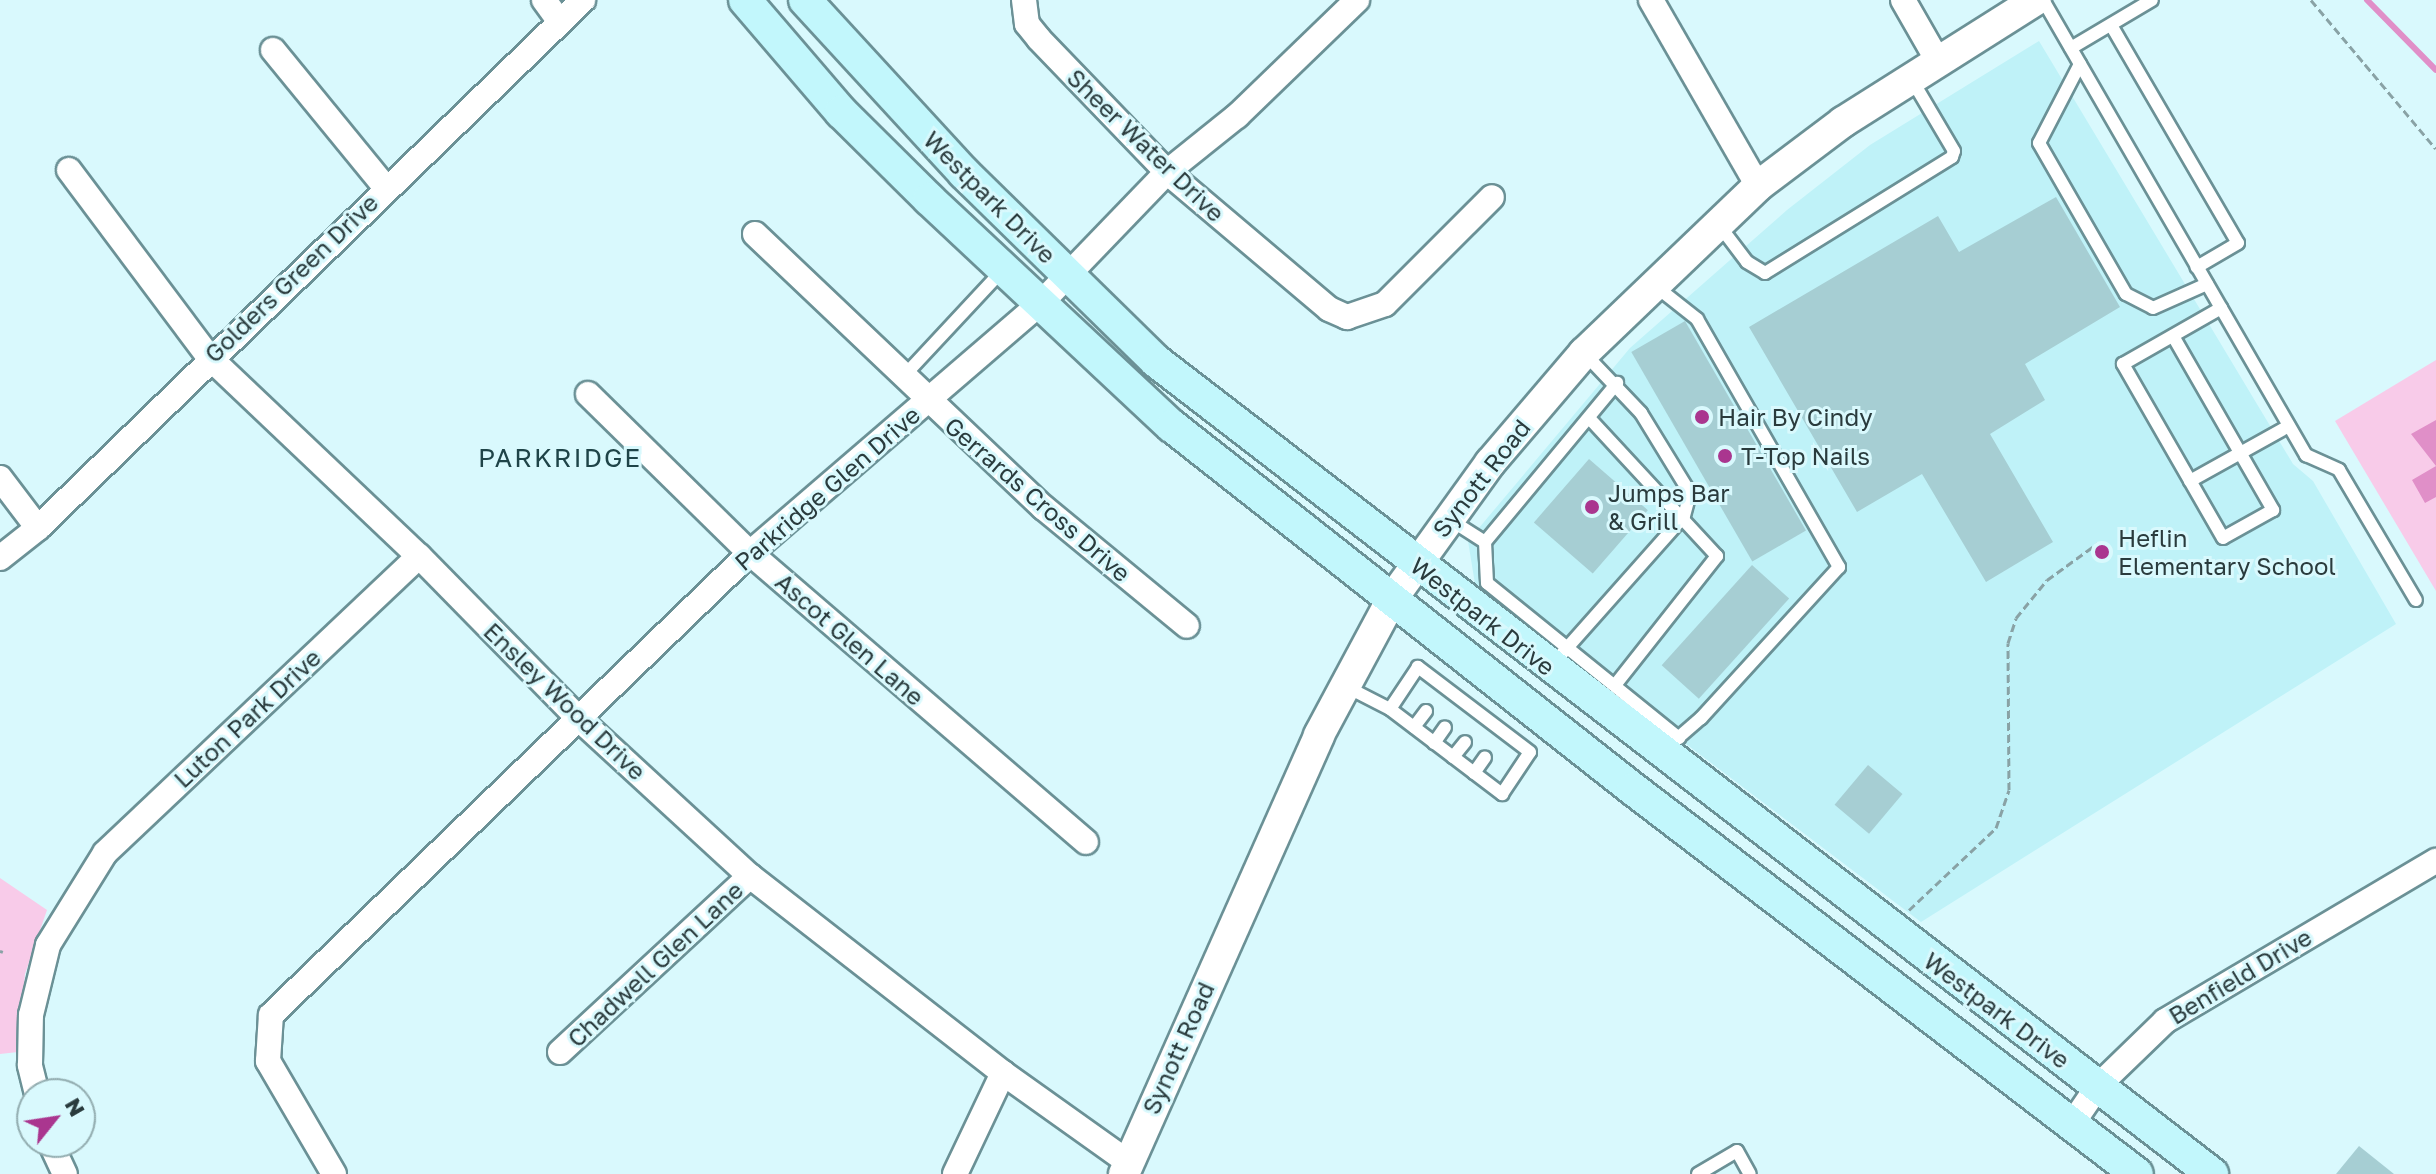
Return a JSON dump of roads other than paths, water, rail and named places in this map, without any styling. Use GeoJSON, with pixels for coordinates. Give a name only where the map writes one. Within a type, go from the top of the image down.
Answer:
{"type":"FeatureCollection","features":[{"type":"Feature","properties":{"kind":"main road","name":"Westpark Drive"},"geometry":{"type":"LineString","coordinates":[[745,0],[841,112],[1172,426],[1392,599],[1534,733],[1633,789],[2137,1174]]}},
{"type":"Feature","properties":{"kind":"main road","name":"Westpark Drive"},"geometry":{"type":"LineString","coordinates":[[805,0],[850,54],[1156,361],[1415,563],[1558,657],[1670,745],[1888,929],[2212,1174]]}},
{"type":"Feature","properties":{"kind":"main road"},"geometry":{"type":"LineString","coordinates":[[1633,789],[1670,745]]}},
{"type":"Feature","properties":{"kind":"street"},"geometry":{"type":"LineString","coordinates":[[544,0],[560,22]]}},
{"type":"Feature","properties":{"kind":"street","name":"Golders Green Drive"},"geometry":{"type":"LineString","coordinates":[[0,558],[38,528],[209,357],[583,0]]}},
{"type":"Feature","properties":{"kind":"street","name":"Sheer Water Drive"},"geometry":{"type":"LineString","coordinates":[[1024,0],[1027,24],[1039,39],[1167,172],[1329,309],[1347,317],[1369,313],[1385,304],[1492,197]]}},
{"type":"Feature","properties":{"kind":"street","name":"Parkridge Glen Drive"},"geometry":{"type":"LineString","coordinates":[[334,1174],[268,1061],[271,1015],[750,553],[1041,303],[1066,273],[1167,172],[1237,116],[1357,0]]}},
{"type":"Feature","properties":{"kind":"street"},"geometry":{"type":"LineString","coordinates":[[1651,0],[1758,186]]}},
{"type":"Feature","properties":{"kind":"street"},"geometry":{"type":"LineString","coordinates":[[1903,0],[1938,61]]}},
{"type":"Feature","properties":{"kind":"street","name":"Synott Road"},"geometry":{"type":"LineString","coordinates":[[1126,1168],[1345,686],[1392,599],[1449,519],[1584,353],[1758,186],[1910,77],[2036,0]]}},
{"type":"Feature","properties":{"kind":"street"},"geometry":{"type":"LineString","coordinates":[[273,50],[385,187]]}},
{"type":"Feature","properties":{"kind":"street","name":"Ensley Wood Drive"},"geometry":{"type":"LineString","coordinates":[[69,170],[209,357],[419,556],[578,718],[750,876],[1126,1168]]}},
{"type":"Feature","properties":{"kind":"street","name":"Gerrards Cross Drive"},"geometry":{"type":"LineString","coordinates":[[755,234],[927,401],[1044,508],[1187,626]]}},
{"type":"Feature","properties":{"kind":"street","name":"Ascot Glen Lane"},"geometry":{"type":"LineString","coordinates":[[588,394],[750,553],[1086,842]]}},
{"type":"Feature","properties":{"kind":"street"},"geometry":{"type":"LineString","coordinates":[[0,478],[38,528]]}},
{"type":"Feature","properties":{"kind":"street","name":"Luton Park Drive"},"geometry":{"type":"LineString","coordinates":[[33,1078],[30,1065],[31,1015],[48,945],[105,853],[419,556]]}},
{"type":"Feature","properties":{"kind":"street","name":"Benfield Drive"},"geometry":{"type":"LineString","coordinates":[[2072,1124],[2098,1086],[2165,1021],[2436,861]]}},
{"type":"Feature","properties":{"kind":"street","name":"Chadwell Glen Lane"},"geometry":{"type":"LineString","coordinates":[[560,1052],[750,876]]}},
{"type":"Feature","properties":{"kind":"street"},"geometry":{"type":"LineString","coordinates":[[955,1174],[1003,1073]]}},
{"type":"Feature","properties":{"kind":"lane"},"geometry":{"type":"LineString","coordinates":[[2043,0],[2306,455],[2339,470],[2416,600]]}},
{"type":"Feature","properties":{"kind":"lane"},"geometry":{"type":"LineString","coordinates":[[2071,48],[2152,0]]}},
{"type":"Feature","properties":{"kind":"lane"},"geometry":{"type":"LineString","coordinates":[[2111,25],[2238,243],[2197,267]]}},
{"type":"Feature","properties":{"kind":"lane"},"geometry":{"type":"LineString","coordinates":[[2080,64],[2039,143],[2126,294],[2153,308],[2207,284]]}},
{"type":"Feature","properties":{"kind":"lane"},"geometry":{"type":"LineString","coordinates":[[1719,225],[1747,262],[1765,273],[1952,157],[1954,151],[1910,77]]}},
{"type":"Feature","properties":{"kind":"lane"},"geometry":{"type":"LineString","coordinates":[[902,377],[1005,269]]}},
{"type":"Feature","properties":{"kind":"lane"},"geometry":{"type":"LineString","coordinates":[[1617,383],[1485,542],[1487,583],[1558,657],[1615,685],[1670,745],[1839,567],[1697,319],[1654,284]]}},
{"type":"Feature","properties":{"kind":"lane"},"geometry":{"type":"LineString","coordinates":[[2173,336],[2273,510],[2223,538],[2123,364],[2221,308]]}},
{"type":"Feature","properties":{"kind":"lane"},"geometry":{"type":"LineString","coordinates":[[1558,657],[1684,516],[1690,493],[1617,383],[1584,353]]}},
{"type":"Feature","properties":{"kind":"lane"},"geometry":{"type":"LineString","coordinates":[[1590,419],[1684,516],[1717,556],[1615,685]]}},
{"type":"Feature","properties":{"kind":"lane"},"geometry":{"type":"LineString","coordinates":[[2190,481],[2289,426]]}},
{"type":"Feature","properties":{"kind":"lane"},"geometry":{"type":"LineString","coordinates":[[1449,519],[1485,542]]}},
{"type":"Feature","properties":{"kind":"lane"},"geometry":{"type":"LineString","coordinates":[[1345,686],[1390,709],[1502,794],[1530,752],[1534,733],[1501,736],[1441,691],[1418,667],[1390,709]]}},
{"type":"Feature","properties":{"kind":"lane"},"geometry":{"type":"LineString","coordinates":[[1414,727],[1426,711]]}},
{"type":"Feature","properties":{"kind":"lane"},"geometry":{"type":"LineString","coordinates":[[1434,743],[1445,727]]}},
{"type":"Feature","properties":{"kind":"lane"},"geometry":{"type":"LineString","coordinates":[[1453,757],[1465,742]]}},
{"type":"Feature","properties":{"kind":"lane"},"geometry":{"type":"LineString","coordinates":[[1474,773],[1485,757]]}},
{"type":"Feature","properties":{"kind":"lane"},"geometry":{"type":"LineString","coordinates":[[1698,1174],[1737,1151],[1750,1174]]}},
{"type":"Feature","properties":{"kind":"waterway"},"geometry":{"type":"LineString","coordinates":[[2367,0],[2436,70]]}},
{"type":"Feature","properties":{"kind":"place","name":"Hair By Cindy"},"geometry":{"type":"Point","coordinates":[1702,417]}},
{"type":"Feature","properties":{"kind":"place","name":"T-Top Nails"},"geometry":{"type":"Point","coordinates":[1725,456]}},
{"type":"Feature","properties":{"kind":"place","name":"Jumps Bar & Grill"},"geometry":{"type":"Point","coordinates":[1592,507]}},
{"type":"Feature","properties":{"kind":"place","name":"Heflin Elementary School"},"geometry":{"type":"Point","coordinates":[2102,552]}},
{"type":"Feature","properties":{"kind":"district","name":"PARKRIDGE"},"geometry":{"type":"Point","coordinates":[560,458]}}]}
